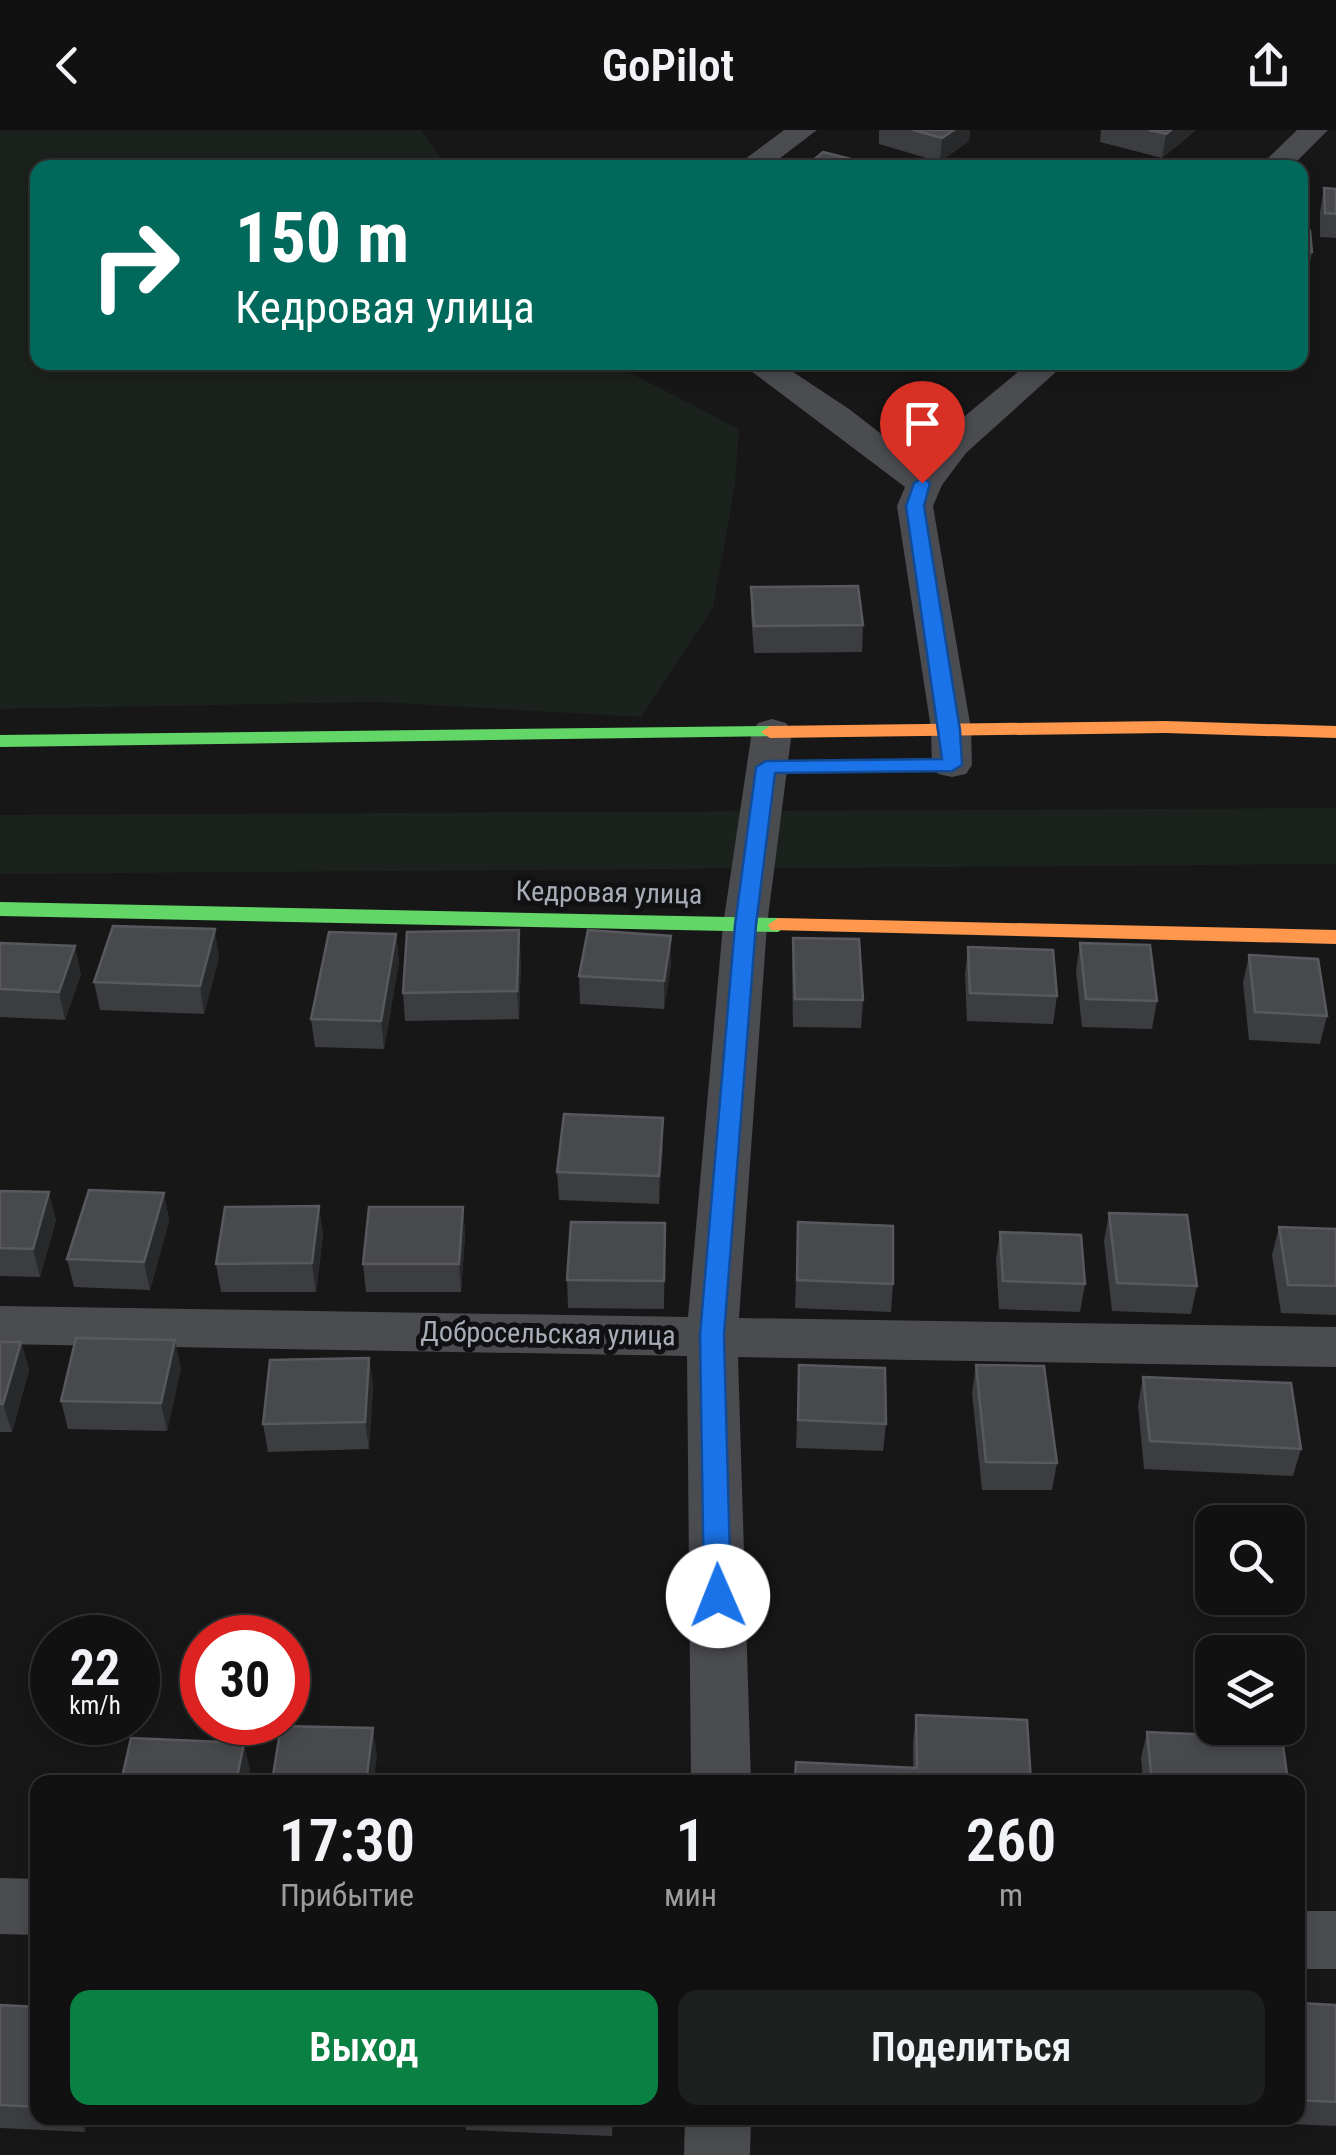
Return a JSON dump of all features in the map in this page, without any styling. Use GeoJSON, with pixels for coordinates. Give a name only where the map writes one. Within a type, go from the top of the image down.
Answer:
{"type":"FeatureCollection","features":[{"type":"Feature","properties":{"kind":"main road"},"geometry":{"type":"LineString","coordinates":[[0,741],[767,758],[952,756],[1336,732]]}},
{"type":"Feature","properties":{"kind":"main road","name":"Кедровая улица"},"geometry":{"type":"LineString","coordinates":[[0,909],[1336,937]]}},
{"type":"Feature","properties":{"kind":"street"},"geometry":{"type":"LineString","coordinates":[[759,160],[803,130]]}},
{"type":"Feature","properties":{"kind":"street"},"geometry":{"type":"LineString","coordinates":[[1281,160],[1314,130]]}},
{"type":"Feature","properties":{"kind":"street"},"geometry":{"type":"LineString","coordinates":[[767,370],[837,416],[922,483]]}},
{"type":"Feature","properties":{"kind":"street"},"geometry":{"type":"LineString","coordinates":[[952,756],[915,506],[922,483],[950,452],[1042,370]]}},
{"type":"Feature","properties":{"kind":"street"},"geometry":{"type":"LineString","coordinates":[[721,1775],[712,1335],[746,925],[767,758]]}},
{"type":"Feature","properties":{"kind":"street","name":"Добросельская улица"},"geometry":{"type":"LineString","coordinates":[[0,1325],[1336,1347]]}},
{"type":"Feature","properties":{"kind":"street"},"geometry":{"type":"LineString","coordinates":[[0,1906],[30,1907]]}},
{"type":"Feature","properties":{"kind":"street"},"geometry":{"type":"LineString","coordinates":[[1305,1940],[1336,1940]]}},
{"type":"Feature","properties":{"kind":"street"},"geometry":{"type":"LineString","coordinates":[[717,2155],[718,2125]]}},
{"type":"Feature","properties":{"kind":"shaded area"},"geometry":{"type":"Polygon","coordinates":[[[0,130],[421,130],[442,160],[30,160],[30,370],[625,370],[739,429],[735,485],[713,608],[641,717],[377,702],[0,709],[0,130]]]}},
{"type":"Feature","properties":{"kind":"shaded area"},"geometry":{"type":"Polygon","coordinates":[[[1336,808],[1336,864],[0,874],[0,815],[1336,808]]]}},
{"type":"Feature","properties":{"kind":"building"},"geometry":{"type":"Polygon","coordinates":[[[913,130],[954,130],[942,138],[913,130]]]}},
{"type":"Feature","properties":{"kind":"building"},"geometry":{"type":"Polygon","coordinates":[[[823,152],[854,160],[814,160],[823,152]]]}},
{"type":"Feature","properties":{"kind":"building"},"geometry":{"type":"Polygon","coordinates":[[[1324,188],[1336,189],[1336,214],[1325,213],[1324,188]]]}},
{"type":"Feature","properties":{"kind":"building"},"geometry":{"type":"Polygon","coordinates":[[[1308,231],[1310,231],[1312,252],[1308,252],[1308,231]]]}},
{"type":"Feature","properties":{"kind":"building"},"geometry":{"type":"Polygon","coordinates":[[[858,586],[863,625],[754,626],[751,587],[858,586]]]}},
{"type":"Feature","properties":{"kind":"building"},"geometry":{"type":"Polygon","coordinates":[[[113,926],[215,929],[200,986],[94,982],[113,926]]]}},
{"type":"Feature","properties":{"kind":"building"},"geometry":{"type":"Polygon","coordinates":[[[519,930],[517,991],[403,993],[407,932],[519,930]]]}},
{"type":"Feature","properties":{"kind":"building"},"geometry":{"type":"Polygon","coordinates":[[[588,930],[671,936],[664,981],[579,976],[588,930]]]}},
{"type":"Feature","properties":{"kind":"building"},"geometry":{"type":"Polygon","coordinates":[[[329,932],[396,934],[381,1021],[311,1019],[329,932]]]}},
{"type":"Feature","properties":{"kind":"building"},"geometry":{"type":"Polygon","coordinates":[[[793,938],[859,939],[863,1000],[795,999],[793,938]]]}},
{"type":"Feature","properties":{"kind":"building"},"geometry":{"type":"Polygon","coordinates":[[[0,943],[75,946],[59,992],[0,989],[0,943]]]}},
{"type":"Feature","properties":{"kind":"building"},"geometry":{"type":"Polygon","coordinates":[[[1080,943],[1150,945],[1157,1001],[1086,999],[1080,943]]]}},
{"type":"Feature","properties":{"kind":"building"},"geometry":{"type":"Polygon","coordinates":[[[968,947],[1053,950],[1057,996],[970,993],[968,947]]]}},
{"type":"Feature","properties":{"kind":"building"},"geometry":{"type":"Polygon","coordinates":[[[1249,955],[1318,959],[1327,1016],[1255,1012],[1249,955]]]}},
{"type":"Feature","properties":{"kind":"building"},"geometry":{"type":"Polygon","coordinates":[[[564,1114],[663,1118],[659,1176],[557,1172],[564,1114]]]}},
{"type":"Feature","properties":{"kind":"building"},"geometry":{"type":"Polygon","coordinates":[[[89,1190],[164,1193],[144,1262],[67,1259],[89,1190]]]}},
{"type":"Feature","properties":{"kind":"building"},"geometry":{"type":"Polygon","coordinates":[[[0,1191],[49,1192],[33,1249],[0,1248],[0,1191]]]}},
{"type":"Feature","properties":{"kind":"building"},"geometry":{"type":"Polygon","coordinates":[[[319,1206],[312,1263],[216,1264],[225,1207],[319,1206]]]}},
{"type":"Feature","properties":{"kind":"building"},"geometry":{"type":"Polygon","coordinates":[[[369,1207],[463,1207],[459,1264],[363,1264],[369,1207]]]}},
{"type":"Feature","properties":{"kind":"building"},"geometry":{"type":"Polygon","coordinates":[[[1109,1213],[1187,1215],[1197,1286],[1117,1283],[1109,1213]]]}},
{"type":"Feature","properties":{"kind":"building"},"geometry":{"type":"Polygon","coordinates":[[[571,1222],[665,1223],[664,1281],[567,1280],[571,1222]]]}},
{"type":"Feature","properties":{"kind":"building"},"geometry":{"type":"Polygon","coordinates":[[[798,1222],[893,1226],[893,1284],[797,1280],[798,1222]]]}},
{"type":"Feature","properties":{"kind":"building"},"geometry":{"type":"Polygon","coordinates":[[[1279,1227],[1336,1229],[1336,1286],[1288,1285],[1279,1227]]]}},
{"type":"Feature","properties":{"kind":"building"},"geometry":{"type":"Polygon","coordinates":[[[1000,1232],[1081,1235],[1085,1284],[1003,1281],[1000,1232]]]}},
{"type":"Feature","properties":{"kind":"building"},"geometry":{"type":"Polygon","coordinates":[[[76,1338],[175,1340],[161,1403],[61,1401],[76,1338]]]}},
{"type":"Feature","properties":{"kind":"building"},"geometry":{"type":"Polygon","coordinates":[[[0,1342],[21,1342],[3,1404],[0,1404],[0,1342]]]}},
{"type":"Feature","properties":{"kind":"building"},"geometry":{"type":"Polygon","coordinates":[[[369,1358],[365,1422],[263,1424],[270,1360],[369,1358]]]}},
{"type":"Feature","properties":{"kind":"building"},"geometry":{"type":"Polygon","coordinates":[[[799,1365],[885,1368],[886,1424],[798,1420],[799,1365]]]}},
{"type":"Feature","properties":{"kind":"building"},"geometry":{"type":"Polygon","coordinates":[[[976,1365],[1044,1366],[1057,1463],[986,1462],[976,1365]]]}},
{"type":"Feature","properties":{"kind":"building"},"geometry":{"type":"Polygon","coordinates":[[[1143,1377],[1291,1383],[1301,1449],[1150,1441],[1143,1377]]]}},
{"type":"Feature","properties":{"kind":"building"},"geometry":{"type":"Polygon","coordinates":[[[916,1715],[1027,1720],[1031,1775],[795,1775],[796,1762],[917,1768],[916,1715]]]}},
{"type":"Feature","properties":{"kind":"building"},"geometry":{"type":"Polygon","coordinates":[[[310,1727],[373,1728],[367,1775],[273,1775],[278,1745],[310,1745],[310,1727]]]}},
{"type":"Feature","properties":{"kind":"building"},"geometry":{"type":"Polygon","coordinates":[[[1147,1732],[1195,1734],[1195,1745],[1283,1745],[1287,1775],[1151,1775],[1147,1732]]]}},
{"type":"Feature","properties":{"kind":"building"},"geometry":{"type":"Polygon","coordinates":[[[160,1739],[180,1740],[180,1745],[244,1745],[237,1775],[123,1775],[129,1745],[160,1745],[160,1739]]]}},
{"type":"Feature","properties":{"kind":"building"},"geometry":{"type":"Polygon","coordinates":[[[1305,2003],[1336,2005],[1336,2102],[1305,2100],[1305,2003]]]}},
{"type":"Feature","properties":{"kind":"building"},"geometry":{"type":"Polygon","coordinates":[[[0,2005],[30,2007],[30,2107],[0,2105],[0,2005]]]}},
{"type":"Feature","properties":{"kind":"traffic: fast"},"geometry":{"type":"LineString","coordinates":[[0,741],[770,732]]}},
{"type":"Feature","properties":{"kind":"traffic: fast"},"geometry":{"type":"LineString","coordinates":[[0,909],[778,925]]}},
{"type":"Feature","properties":{"kind":"traffic: slow"},"geometry":{"type":"LineString","coordinates":[[770,732],[1165,727],[1336,732]]}},
{"type":"Feature","properties":{"kind":"traffic: slow"},"geometry":{"type":"LineString","coordinates":[[778,925],[1336,937]]}},
{"type":"Feature","properties":{"kind":"route"},"geometry":{"type":"LineString","coordinates":[[718,1596],[712,1335],[746,925],[766,767],[952,765],[951,730],[915,506],[922,483]]}}]}
